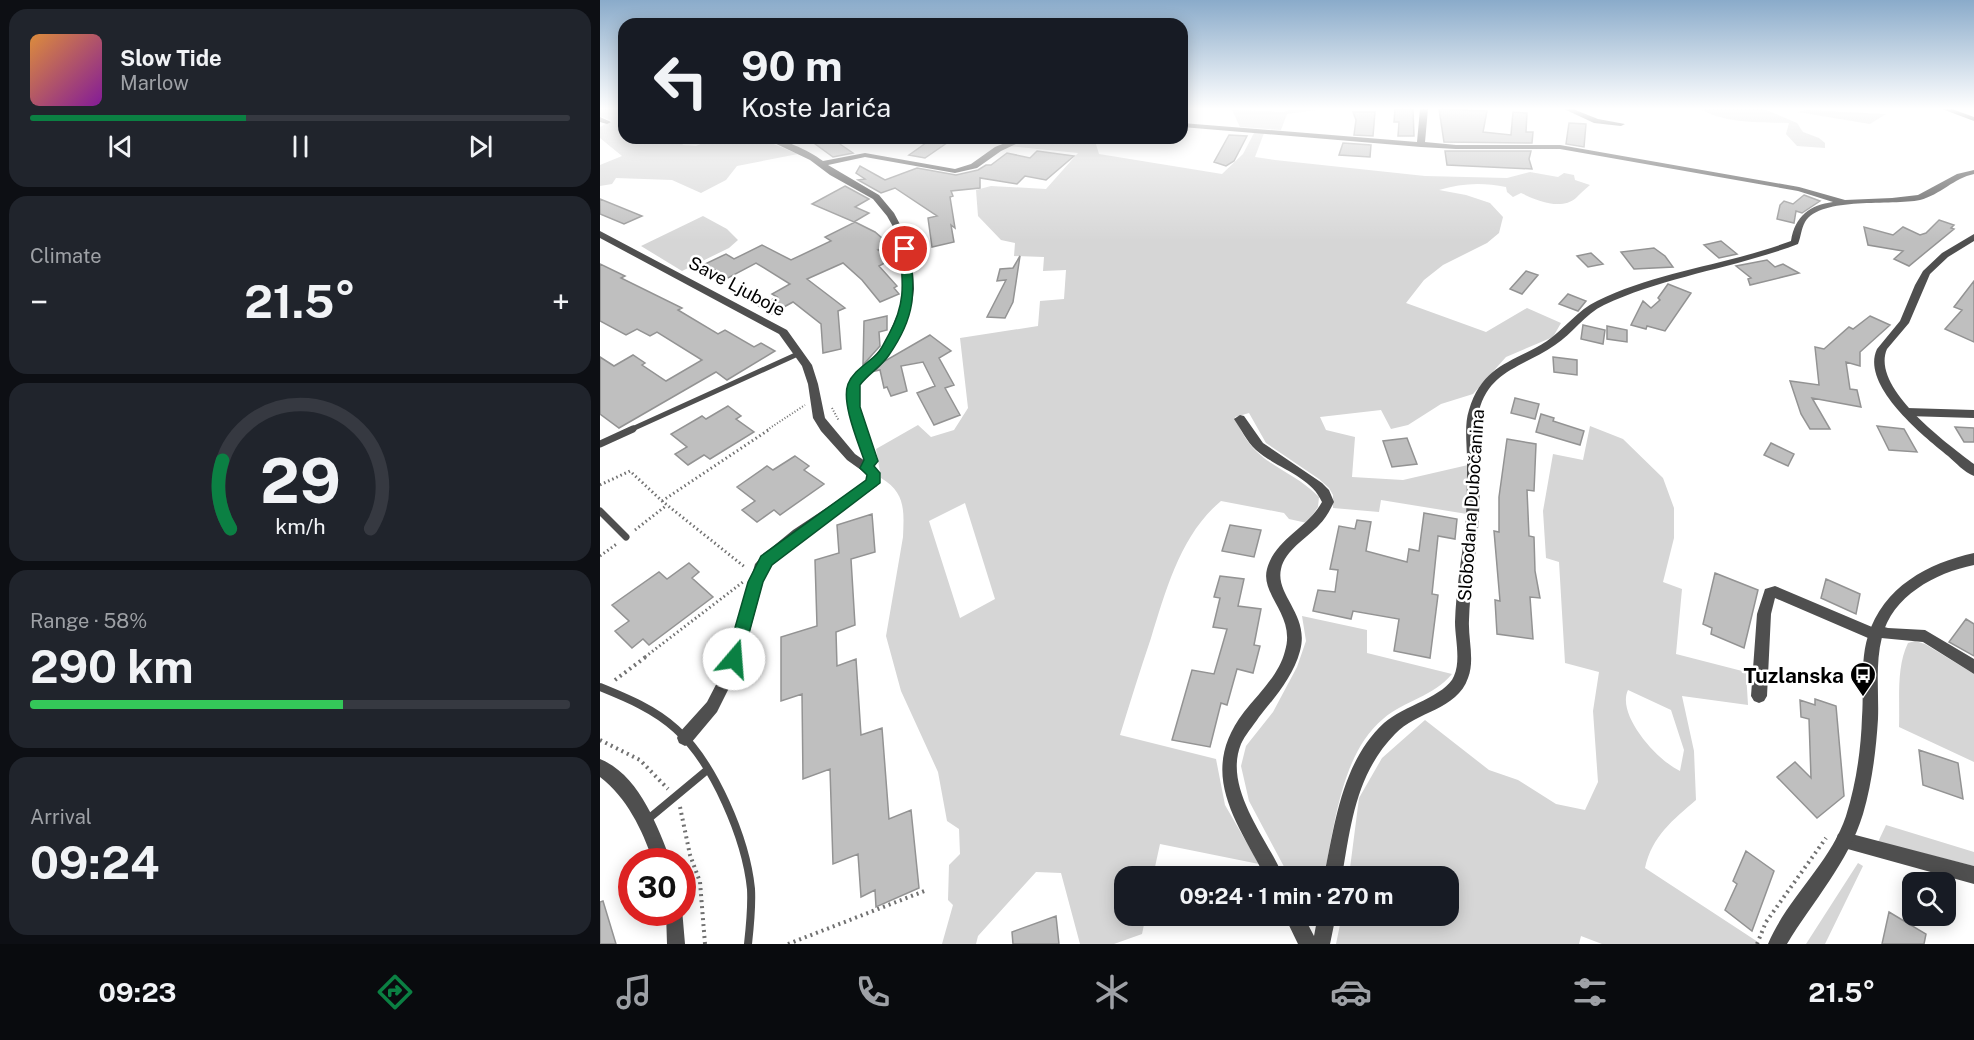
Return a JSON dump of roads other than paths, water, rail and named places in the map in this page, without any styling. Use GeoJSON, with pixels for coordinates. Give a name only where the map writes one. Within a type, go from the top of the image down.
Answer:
{"type":"FeatureCollection","features":[{"type":"Feature","properties":{"kind":"street"},"geometry":{"type":"LineString","coordinates":[[685,738],[712,707],[728,676],[740,642],[756,573],[774,554],[873,483],[874,473],[866,468],[871,461],[854,407],[853,385],[883,355],[908,304],[907,257],[900,232],[876,197],[799,153]]}},
{"type":"Feature","properties":{"kind":"street"},"geometry":{"type":"LineString","coordinates":[[822,164],[865,155],[955,171],[974,166],[992,153]]}},
{"type":"Feature","properties":{"kind":"street"},"geometry":{"type":"LineString","coordinates":[[1594,153],[1799,189],[1845,203]]}},
{"type":"Feature","properties":{"kind":"street","name":"Slobodana Dubočanina"},"geometry":{"type":"LineString","coordinates":[[1335,866],[1347,801],[1368,757],[1390,728],[1416,710],[1449,695],[1462,676],[1464,669],[1462,621],[1474,501],[1472,427],[1474,410],[1488,381],[1502,369],[1551,343],[1598,304],[1628,291],[1689,272],[1779,250],[1795,242],[1803,218],[1829,206],[1845,203],[1893,202],[1922,197],[1961,175],[1974,172]]}},
{"type":"Feature","properties":{"kind":"street","name":"Save Ljuboje"},"geometry":{"type":"LineString","coordinates":[[600,234],[778,328],[800,353],[811,375],[819,418],[832,438],[866,468]]}},
{"type":"Feature","properties":{"kind":"street"},"geometry":{"type":"LineString","coordinates":[[1974,237],[1937,260],[1924,276],[1908,318],[1880,355],[1879,364],[1885,383],[1894,399],[1974,471]]}},
{"type":"Feature","properties":{"kind":"street"},"geometry":{"type":"LineString","coordinates":[[1907,412],[1974,414]]}},
{"type":"Feature","properties":{"kind":"street"},"geometry":{"type":"LineString","coordinates":[[1240,419],[1257,445],[1276,461],[1317,484],[1327,496],[1328,502],[1316,523],[1288,547],[1274,567],[1273,576],[1278,591],[1294,619],[1296,636],[1293,657],[1279,680],[1238,733],[1232,748],[1229,771],[1233,794],[1269,866]]}},
{"type":"Feature","properties":{"kind":"street"},"geometry":{"type":"LineString","coordinates":[[1777,944],[1844,840],[1854,818],[1862,783],[1870,720],[1876,633],[1887,613],[1902,594],[1917,581],[1953,564],[1974,559]]}},
{"type":"Feature","properties":{"kind":"street"},"geometry":{"type":"LineString","coordinates":[[1759,696],[1764,614],[1770,593],[1775,592],[1876,633],[1925,636],[1974,667]]}},
{"type":"Feature","properties":{"kind":"street"},"geometry":{"type":"LineString","coordinates":[[600,767],[632,796],[656,848]]}},
{"type":"Feature","properties":{"kind":"street"},"geometry":{"type":"LineString","coordinates":[[1844,840],[1974,875]]}},
{"type":"Feature","properties":{"kind":"street"},"geometry":{"type":"LineString","coordinates":[[675,926],[676,944]]}},
{"type":"Feature","properties":{"kind":"street"},"geometry":{"type":"LineString","coordinates":[[1299,926],[1308,944]]}},
{"type":"Feature","properties":{"kind":"street"},"geometry":{"type":"LineString","coordinates":[[1321,944],[1325,926]]}},
{"type":"Feature","properties":{"kind":"lane"},"geometry":{"type":"LineString","coordinates":[[600,444],[800,353]]}},
{"type":"Feature","properties":{"kind":"lane"},"geometry":{"type":"LineString","coordinates":[[600,511],[626,537]]}},
{"type":"Feature","properties":{"kind":"lane"},"geometry":{"type":"LineString","coordinates":[[602,688],[658,715],[685,738],[720,794],[744,855],[751,885],[748,944]]}},
{"type":"Feature","properties":{"kind":"lane"},"geometry":{"type":"LineString","coordinates":[[645,822],[706,771]]}},
{"type":"Feature","properties":{"kind":"place","name":"Tuzlanska"},"geometry":{"type":"Point","coordinates":[1863,698]}}]}
